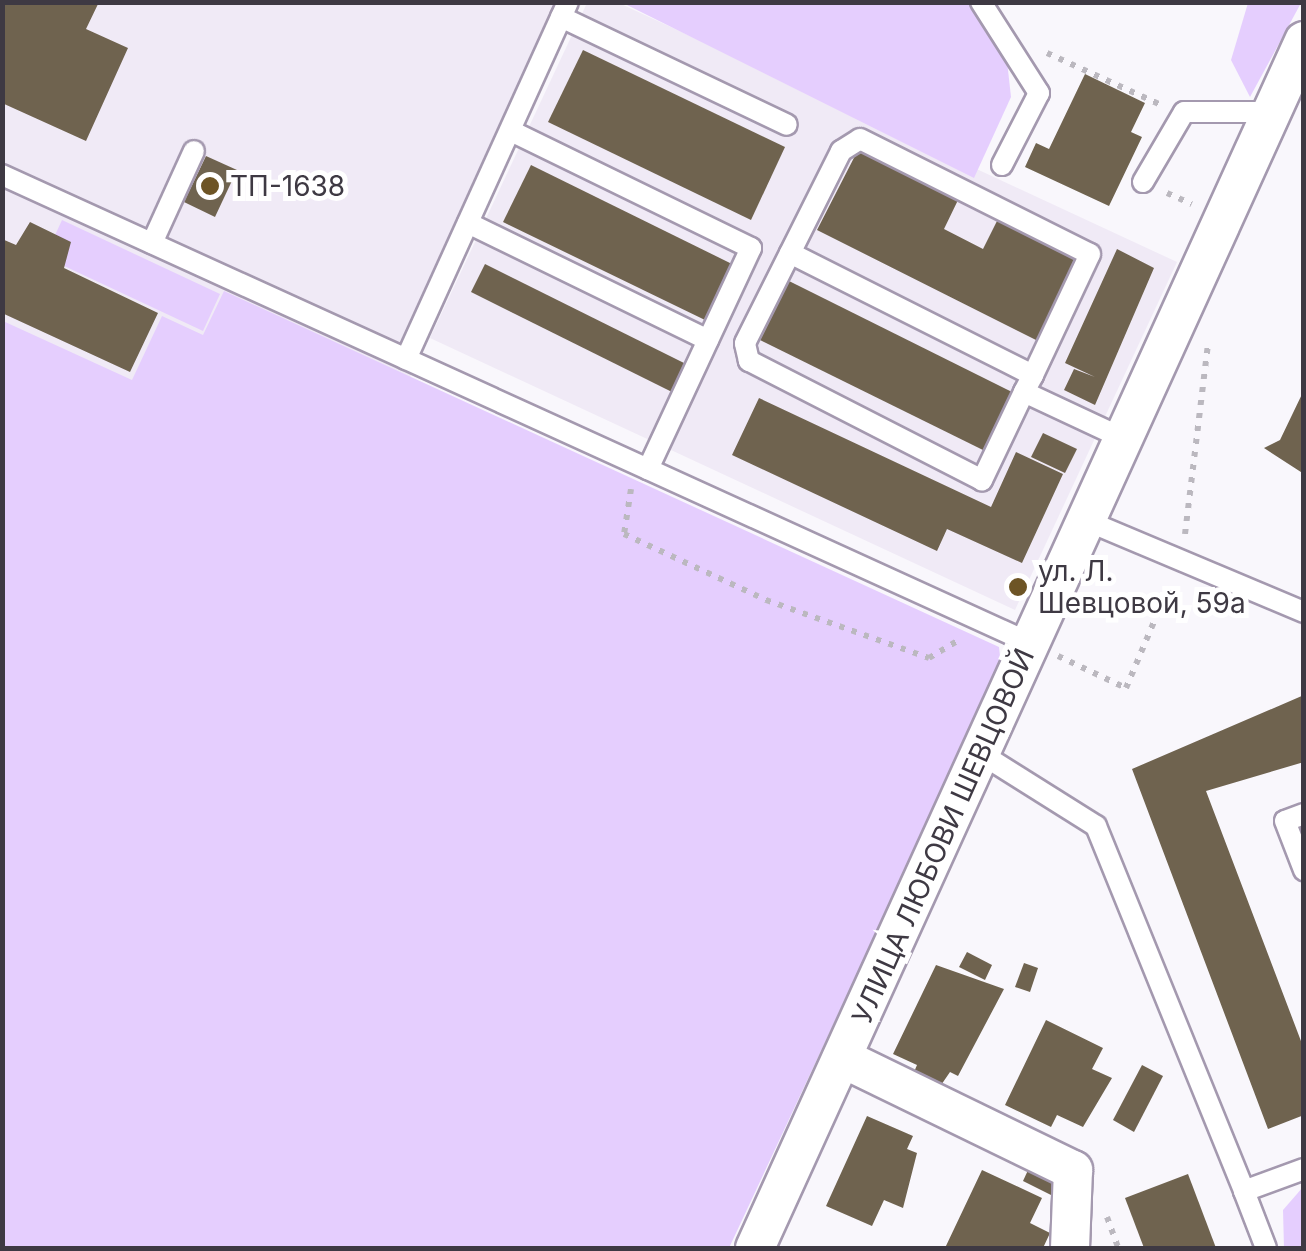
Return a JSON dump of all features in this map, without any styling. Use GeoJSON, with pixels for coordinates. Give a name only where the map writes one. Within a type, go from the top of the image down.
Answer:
{"type":"FeatureCollection","features":[{"type":"Feature","properties":{"kind":"street","name":"УЛИЦА ЛЮБОВИ ШЕВЦОВОЙ"},"geometry":{"type":"LineString","coordinates":[[755,1248],[1304,41]]}},
{"type":"Feature","properties":{"kind":"street"},"geometry":{"type":"LineString","coordinates":[[842,1058],[1072,1170],[1070,1248]]}},
{"type":"Feature","properties":{"kind":"lane"},"geometry":{"type":"LineString","coordinates":[[981,2],[1039,93],[1002,165]]}},
{"type":"Feature","properties":{"kind":"lane"},"geometry":{"type":"LineString","coordinates":[[406,359],[564,10],[788,124]]}},
{"type":"Feature","properties":{"kind":"lane"},"geometry":{"type":"LineString","coordinates":[[1143,182],[1184,112],[1271,112]]}},
{"type":"Feature","properties":{"kind":"lane"},"geometry":{"type":"LineString","coordinates":[[511,131],[752,248],[641,466]]}},
{"type":"Feature","properties":{"kind":"lane"},"geometry":{"type":"LineString","coordinates":[[860,139],[1090,254],[1028,383],[982,480],[749,361],[746,343],[841,151],[860,139]]}},
{"type":"Feature","properties":{"kind":"lane"},"geometry":{"type":"LineString","coordinates":[[152,243],[194,151]]}},
{"type":"Feature","properties":{"kind":"lane"},"geometry":{"type":"LineString","coordinates":[[2,175],[1030,643]]}},
{"type":"Feature","properties":{"kind":"lane"},"geometry":{"type":"LineString","coordinates":[[468,223],[708,340]]}},
{"type":"Feature","properties":{"kind":"lane"},"geometry":{"type":"LineString","coordinates":[[790,253],[1122,438]]}},
{"type":"Feature","properties":{"kind":"lane"},"geometry":{"type":"LineString","coordinates":[[1086,520],[1304,612]]}},
{"type":"Feature","properties":{"kind":"lane"},"geometry":{"type":"LineString","coordinates":[[980,752],[1096,826],[1266,1248]]}},
{"type":"Feature","properties":{"kind":"lane"},"geometry":{"type":"LineString","coordinates":[[1304,814],[1285,821],[1304,870]]}},
{"type":"Feature","properties":{"kind":"lane"},"geometry":{"type":"LineString","coordinates":[[1244,1191],[1304,1168]]}},
{"type":"Feature","properties":{"kind":"path"},"geometry":{"type":"LineString","coordinates":[[1038,47],[1161,105],[1174,102]]}},
{"type":"Feature","properties":{"kind":"path"},"geometry":{"type":"LineString","coordinates":[[1030,643],[1126,688],[1180,560],[1209,329]]}},
{"type":"Feature","properties":{"kind":"path"},"geometry":{"type":"LineString","coordinates":[[641,466],[624,534],[766,600],[929,658],[986,623]]}},
{"type":"Feature","properties":{"kind":"shaded area"},"geometry":{"type":"Polygon","coordinates":[[[3,3],[581,3],[396,408],[3,1094],[3,3]]]}},
{"type":"Feature","properties":{"kind":"shaded area"},"geometry":{"type":"Polygon","coordinates":[[[587,3],[619,3],[1177,262],[1015,610],[430,338],[587,3]]]}},
{"type":"Feature","properties":{"kind":"shaded area"},"geometry":{"type":"Polygon","coordinates":[[[623,3],[971,3],[1007,61],[1011,97],[974,178],[623,3]]]}},
{"type":"Feature","properties":{"kind":"shaded area"},"geometry":{"type":"Polygon","coordinates":[[[1248,3],[1301,3],[1250,97],[1231,60],[1248,3]]]}},
{"type":"Feature","properties":{"kind":"shaded area"},"geometry":{"type":"Polygon","coordinates":[[[62,220],[220,294],[203,331],[45,257],[62,220]]]}},
{"type":"Feature","properties":{"kind":"shaded area"},"geometry":{"type":"Polygon","coordinates":[[[224,291],[999,647],[1001,665],[729,1248],[3,1248],[3,321],[132,380],[162,316],[203,335],[224,291]]]}},
{"type":"Feature","properties":{"kind":"shaded area"},"geometry":{"type":"Polygon","coordinates":[[[1303,1187],[1303,1248],[1284,1248],[1283,1210],[1303,1187]]]}},
{"type":"Feature","properties":{"kind":"building"},"geometry":{"type":"Polygon","coordinates":[[[2,2],[99,2],[86,29],[128,48],[86,141],[2,103],[2,2]]]}},
{"type":"Feature","properties":{"kind":"building"},"geometry":{"type":"Polygon","coordinates":[[[583,50],[785,147],[751,220],[548,122],[583,50]]]}},
{"type":"Feature","properties":{"kind":"building"},"geometry":{"type":"Polygon","coordinates":[[[1085,74],[1145,103],[1131,132],[1142,137],[1109,206],[1025,167],[1036,143],[1049,149],[1085,74]]]}},
{"type":"Feature","properties":{"kind":"building"},"geometry":{"type":"Polygon","coordinates":[[[859,148],[959,198],[944,229],[983,249],[999,217],[1081,259],[1040,342],[817,230],[859,148]]]}},
{"type":"Feature","properties":{"kind":"building","name":"ТП-1638"},"geometry":{"type":"Polygon","coordinates":[[[206,156],[237,170],[215,217],[184,202],[206,156]]]}},
{"type":"Feature","properties":{"kind":"building"},"geometry":{"type":"Polygon","coordinates":[[[531,165],[732,264],[705,320],[503,222],[531,165]]]}},
{"type":"Feature","properties":{"kind":"building"},"geometry":{"type":"Polygon","coordinates":[[[30,222],[71,242],[64,268],[158,313],[130,372],[2,313],[2,239],[16,245],[30,222]]]}},
{"type":"Feature","properties":{"kind":"building"},"geometry":{"type":"Polygon","coordinates":[[[1117,249],[1154,268],[1095,405],[1064,390],[1074,369],[1095,377],[1065,363],[1117,249]]]}},
{"type":"Feature","properties":{"kind":"building"},"geometry":{"type":"Polygon","coordinates":[[[485,264],[686,364],[672,392],[471,292],[485,264]]]}},
{"type":"Feature","properties":{"kind":"building"},"geometry":{"type":"Polygon","coordinates":[[[789,281],[1014,393],[985,451],[760,340],[789,281]]]}},
{"type":"Feature","properties":{"kind":"building"},"geometry":{"type":"Polygon","coordinates":[[[1304,390],[1304,474],[1264,448],[1280,440],[1304,390]]]}},
{"type":"Feature","properties":{"kind":"building"},"geometry":{"type":"Polygon","coordinates":[[[759,398],[991,507],[1016,452],[1063,474],[1022,563],[947,529],[937,551],[732,455],[759,398]]]}},
{"type":"Feature","properties":{"kind":"building"},"geometry":{"type":"Polygon","coordinates":[[[1043,433],[1077,449],[1065,473],[1031,457],[1043,433]]]}},
{"type":"Feature","properties":{"kind":"building"},"geometry":{"type":"Polygon","coordinates":[[[1304,695],[1304,762],[1206,791],[1304,1049],[1304,1115],[1268,1129],[1132,769],[1304,695]]]}},
{"type":"Feature","properties":{"kind":"building"},"geometry":{"type":"Polygon","coordinates":[[[967,952],[992,965],[985,980],[959,967],[967,952]]]}},
{"type":"Feature","properties":{"kind":"building"},"geometry":{"type":"Polygon","coordinates":[[[1024,963],[1038,968],[1030,992],[1015,987],[1024,963]]]}},
{"type":"Feature","properties":{"kind":"building"},"geometry":{"type":"Polygon","coordinates":[[[936,965],[1004,989],[958,1076],[950,1072],[937,1091],[911,1079],[917,1065],[893,1054],[936,965]]]}},
{"type":"Feature","properties":{"kind":"building"},"geometry":{"type":"Polygon","coordinates":[[[1046,1020],[1103,1048],[1092,1069],[1112,1078],[1083,1127],[1057,1115],[1051,1127],[1005,1105],[1046,1020]]]}},
{"type":"Feature","properties":{"kind":"building"},"geometry":{"type":"Polygon","coordinates":[[[1142,1065],[1163,1076],[1134,1132],[1113,1120],[1142,1065]]]}},
{"type":"Feature","properties":{"kind":"building"},"geometry":{"type":"Polygon","coordinates":[[[867,1116],[913,1136],[907,1149],[917,1153],[903,1208],[884,1200],[872,1226],[826,1206],[867,1116]]]}},
{"type":"Feature","properties":{"kind":"building"},"geometry":{"type":"Polygon","coordinates":[[[1029,1168],[1060,1183],[1053,1196],[1023,1181],[1029,1168]]]}},
{"type":"Feature","properties":{"kind":"building"},"geometry":{"type":"Polygon","coordinates":[[[982,1170],[1042,1198],[1030,1223],[1050,1233],[1043,1248],[945,1248],[982,1170]]]}},
{"type":"Feature","properties":{"kind":"building"},"geometry":{"type":"Polygon","coordinates":[[[1188,1174],[1216,1248],[1144,1248],[1125,1198],[1188,1174]]]}},
{"type":"Feature","properties":{"kind":"place","name":"ТП-1638"},"geometry":{"type":"Point","coordinates":[210,186]}},
{"type":"Feature","properties":{"kind":"place","name":"ул. Л. Шевцовой, 59а"},"geometry":{"type":"Point","coordinates":[1018,587]}}]}
